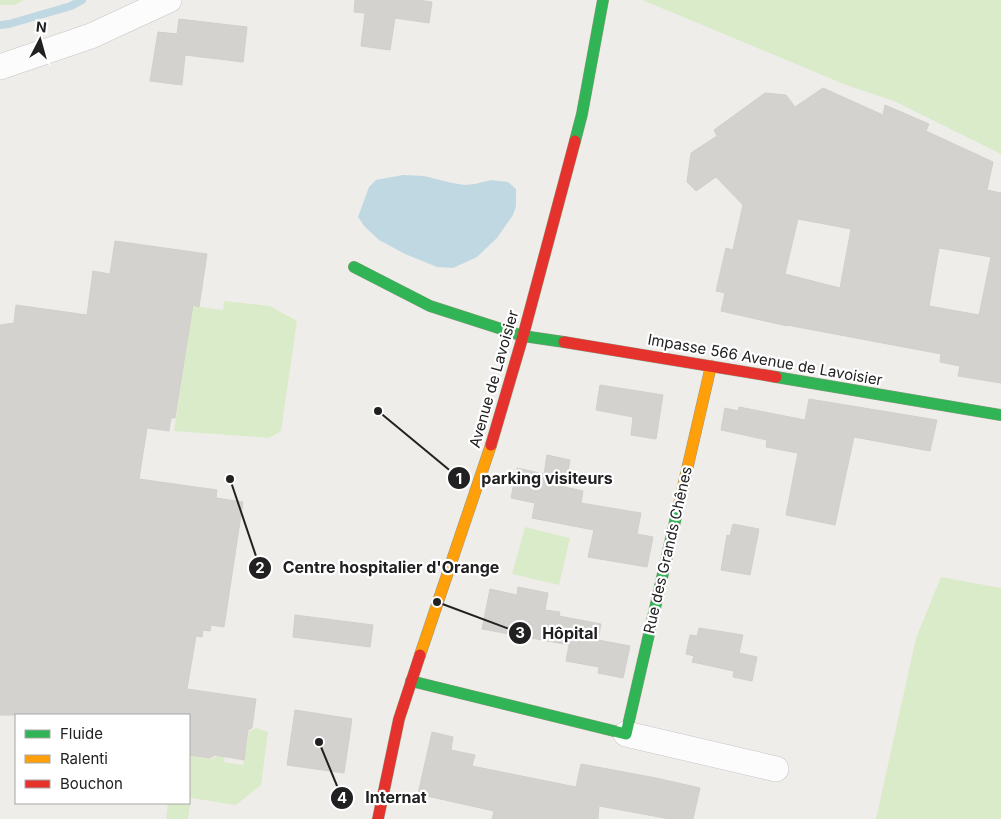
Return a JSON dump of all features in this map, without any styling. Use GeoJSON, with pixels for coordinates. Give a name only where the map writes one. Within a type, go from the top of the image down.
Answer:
{"type":"FeatureCollection","features":[{"type":"Feature","properties":{"kind":"street"},"geometry":{"type":"LineString","coordinates":[[0,67],[91,36],[169,0]]}},
{"type":"Feature","properties":{"kind":"street","name":"Avenue de Lavoisier"},"geometry":{"type":"LineString","coordinates":[[378,819],[399,719],[497,426],[523,336],[582,114],[603,0]]}},
{"type":"Feature","properties":{"kind":"street","name":"Impasse 566 Avenue de Lavoisier"},"geometry":{"type":"LineString","coordinates":[[354,267],[430,306],[523,336],[1001,415]]}},
{"type":"Feature","properties":{"kind":"street","name":"Rue des Grands Chênes"},"geometry":{"type":"LineString","coordinates":[[626,734],[711,366]]}},
{"type":"Feature","properties":{"kind":"street"},"geometry":{"type":"LineString","coordinates":[[411,681],[776,769]]}},
{"type":"Feature","properties":{"kind":"green space"},"geometry":{"type":"Polygon","coordinates":[[[0,0],[24,0],[14,5],[0,5],[0,0]]]}},
{"type":"Feature","properties":{"kind":"green space"},"geometry":{"type":"Polygon","coordinates":[[[642,0],[1001,0],[1001,154],[894,101],[846,85],[642,0]]]}},
{"type":"Feature","properties":{"kind":"green space"},"geometry":{"type":"Polygon","coordinates":[[[224,301],[270,306],[297,321],[281,431],[269,438],[174,431],[193,306],[223,310],[224,301]]]}},
{"type":"Feature","properties":{"kind":"green space"},"geometry":{"type":"Polygon","coordinates":[[[525,527],[570,538],[559,585],[512,574],[525,527]]]}},
{"type":"Feature","properties":{"kind":"green space"},"geometry":{"type":"Polygon","coordinates":[[[941,577],[1001,588],[1001,819],[876,819],[916,638],[941,577]]]}},
{"type":"Feature","properties":{"kind":"green space"},"geometry":{"type":"Polygon","coordinates":[[[256,728],[268,732],[261,785],[236,805],[191,798],[188,819],[166,819],[168,804],[190,804],[190,755],[211,759],[226,751],[224,762],[243,765],[249,732],[256,728]]]}},
{"type":"Feature","properties":{"kind":"water"},"geometry":{"type":"Polygon","coordinates":[[[403,175],[424,176],[465,185],[491,180],[508,182],[516,189],[516,206],[513,215],[497,238],[477,257],[453,268],[437,267],[405,254],[379,240],[365,227],[358,217],[369,187],[376,180],[403,175]]]}},
{"type":"Feature","properties":{"kind":"building"},"geometry":{"type":"Polygon","coordinates":[[[355,0],[418,0],[432,2],[429,23],[395,18],[390,50],[361,46],[365,13],[354,12],[355,0]]]}},
{"type":"Feature","properties":{"kind":"building"},"geometry":{"type":"Polygon","coordinates":[[[179,19],[247,27],[243,62],[185,55],[182,85],[150,81],[158,32],[177,34],[179,19]]]}},
{"type":"Feature","properties":{"kind":"building"},"geometry":{"type":"Polygon","coordinates":[[[823,88],[883,115],[885,105],[929,124],[926,131],[993,162],[987,190],[1001,193],[1001,383],[958,376],[960,366],[940,362],[941,354],[787,326],[721,311],[725,293],[716,291],[726,248],[733,250],[743,205],[716,177],[696,191],[687,182],[691,153],[717,136],[714,130],[765,93],[786,95],[795,107],[823,88]],[[798,219],[785,274],[840,288],[851,229],[798,219]],[[939,248],[929,306],[979,315],[991,257],[939,248]]]}},
{"type":"Feature","properties":{"kind":"building"},"geometry":{"type":"Polygon","coordinates":[[[115,241],[207,254],[199,307],[193,305],[175,418],[171,418],[169,431],[147,428],[139,479],[217,490],[216,498],[243,502],[224,627],[211,625],[210,631],[203,630],[202,637],[196,636],[187,689],[256,699],[252,728],[248,730],[244,760],[215,755],[210,758],[190,755],[190,714],[0,715],[0,325],[14,323],[16,305],[87,315],[93,271],[110,274],[115,241]]]}},
{"type":"Feature","properties":{"kind":"building"},"geometry":{"type":"Polygon","coordinates":[[[600,385],[663,395],[656,439],[631,435],[633,417],[596,410],[600,385]]]}},
{"type":"Feature","properties":{"kind":"building"},"geometry":{"type":"Polygon","coordinates":[[[809,399],[937,420],[930,451],[854,437],[835,525],[786,515],[798,453],[766,447],[767,440],[721,430],[725,408],[738,411],[739,407],[805,420],[809,399]]]}},
{"type":"Feature","properties":{"kind":"building"},"geometry":{"type":"Polygon","coordinates":[[[547,455],[570,460],[565,487],[583,491],[581,503],[641,513],[637,534],[653,537],[647,567],[588,557],[594,530],[532,518],[535,503],[511,498],[517,468],[544,474],[547,455]]]}},
{"type":"Feature","properties":{"kind":"building"},"geometry":{"type":"Polygon","coordinates":[[[733,524],[759,529],[750,575],[721,570],[727,535],[730,536],[733,524]]]}},
{"type":"Feature","properties":{"kind":"building"},"geometry":{"type":"Polygon","coordinates":[[[518,587],[548,593],[545,610],[560,612],[559,616],[601,624],[598,640],[630,646],[623,678],[598,673],[599,667],[566,661],[569,645],[482,629],[490,589],[517,595],[518,587]]]}},
{"type":"Feature","properties":{"kind":"building"},"geometry":{"type":"Polygon","coordinates":[[[295,615],[373,625],[370,647],[293,637],[295,615]]]}},
{"type":"Feature","properties":{"kind":"building"},"geometry":{"type":"Polygon","coordinates":[[[699,628],[743,635],[739,653],[757,657],[752,681],[733,677],[734,671],[692,662],[694,656],[686,654],[690,635],[697,636],[699,628]]]}},
{"type":"Feature","properties":{"kind":"building"},"geometry":{"type":"Polygon","coordinates":[[[295,710],[352,719],[344,773],[287,765],[295,710]]]}},
{"type":"Feature","properties":{"kind":"building"},"geometry":{"type":"Polygon","coordinates":[[[432,732],[453,737],[451,750],[475,755],[472,766],[576,787],[581,764],[700,788],[693,819],[670,819],[599,806],[598,819],[492,819],[494,811],[418,794],[432,732]]]}},
{"type":"Feature","properties":{"kind":"waterway"},"geometry":{"type":"LineString","coordinates":[[0,25],[71,6],[82,0]]}},
{"type":"Feature","properties":{"kind":"traffic: fast"},"geometry":{"type":"LineString","coordinates":[[575,141],[582,114],[603,0]]}},
{"type":"Feature","properties":{"kind":"traffic: fast"},"geometry":{"type":"LineString","coordinates":[[354,267],[430,306],[523,336],[564,342]]}},
{"type":"Feature","properties":{"kind":"traffic: fast"},"geometry":{"type":"LineString","coordinates":[[776,377],[1001,415]]}},
{"type":"Feature","properties":{"kind":"traffic: fast"},"geometry":{"type":"LineString","coordinates":[[411,681],[626,734],[679,504]]}},
{"type":"Feature","properties":{"kind":"traffic: slow"},"geometry":{"type":"LineString","coordinates":[[679,504],[711,366]]}},
{"type":"Feature","properties":{"kind":"traffic: slow"},"geometry":{"type":"LineString","coordinates":[[420,655],[491,445]]}},
{"type":"Feature","properties":{"kind":"traffic: jam"},"geometry":{"type":"LineString","coordinates":[[491,445],[523,336],[575,141]]}},
{"type":"Feature","properties":{"kind":"traffic: jam"},"geometry":{"type":"LineString","coordinates":[[564,342],[776,377]]}},
{"type":"Feature","properties":{"kind":"traffic: jam"},"geometry":{"type":"LineString","coordinates":[[378,819],[399,719],[420,655]]}},
{"type":"Feature","properties":{"kind":"place","name":"parking visiteurs"},"geometry":{"type":"Point","coordinates":[378,411]}},
{"type":"Feature","properties":{"kind":"place","name":"Centre hospitalier d'Orange"},"geometry":{"type":"Point","coordinates":[230,479]}},
{"type":"Feature","properties":{"kind":"place","name":"Hôpital"},"geometry":{"type":"Point","coordinates":[437,602]}},
{"type":"Feature","properties":{"kind":"place","name":"Internat"},"geometry":{"type":"Point","coordinates":[319,742]}}]}
